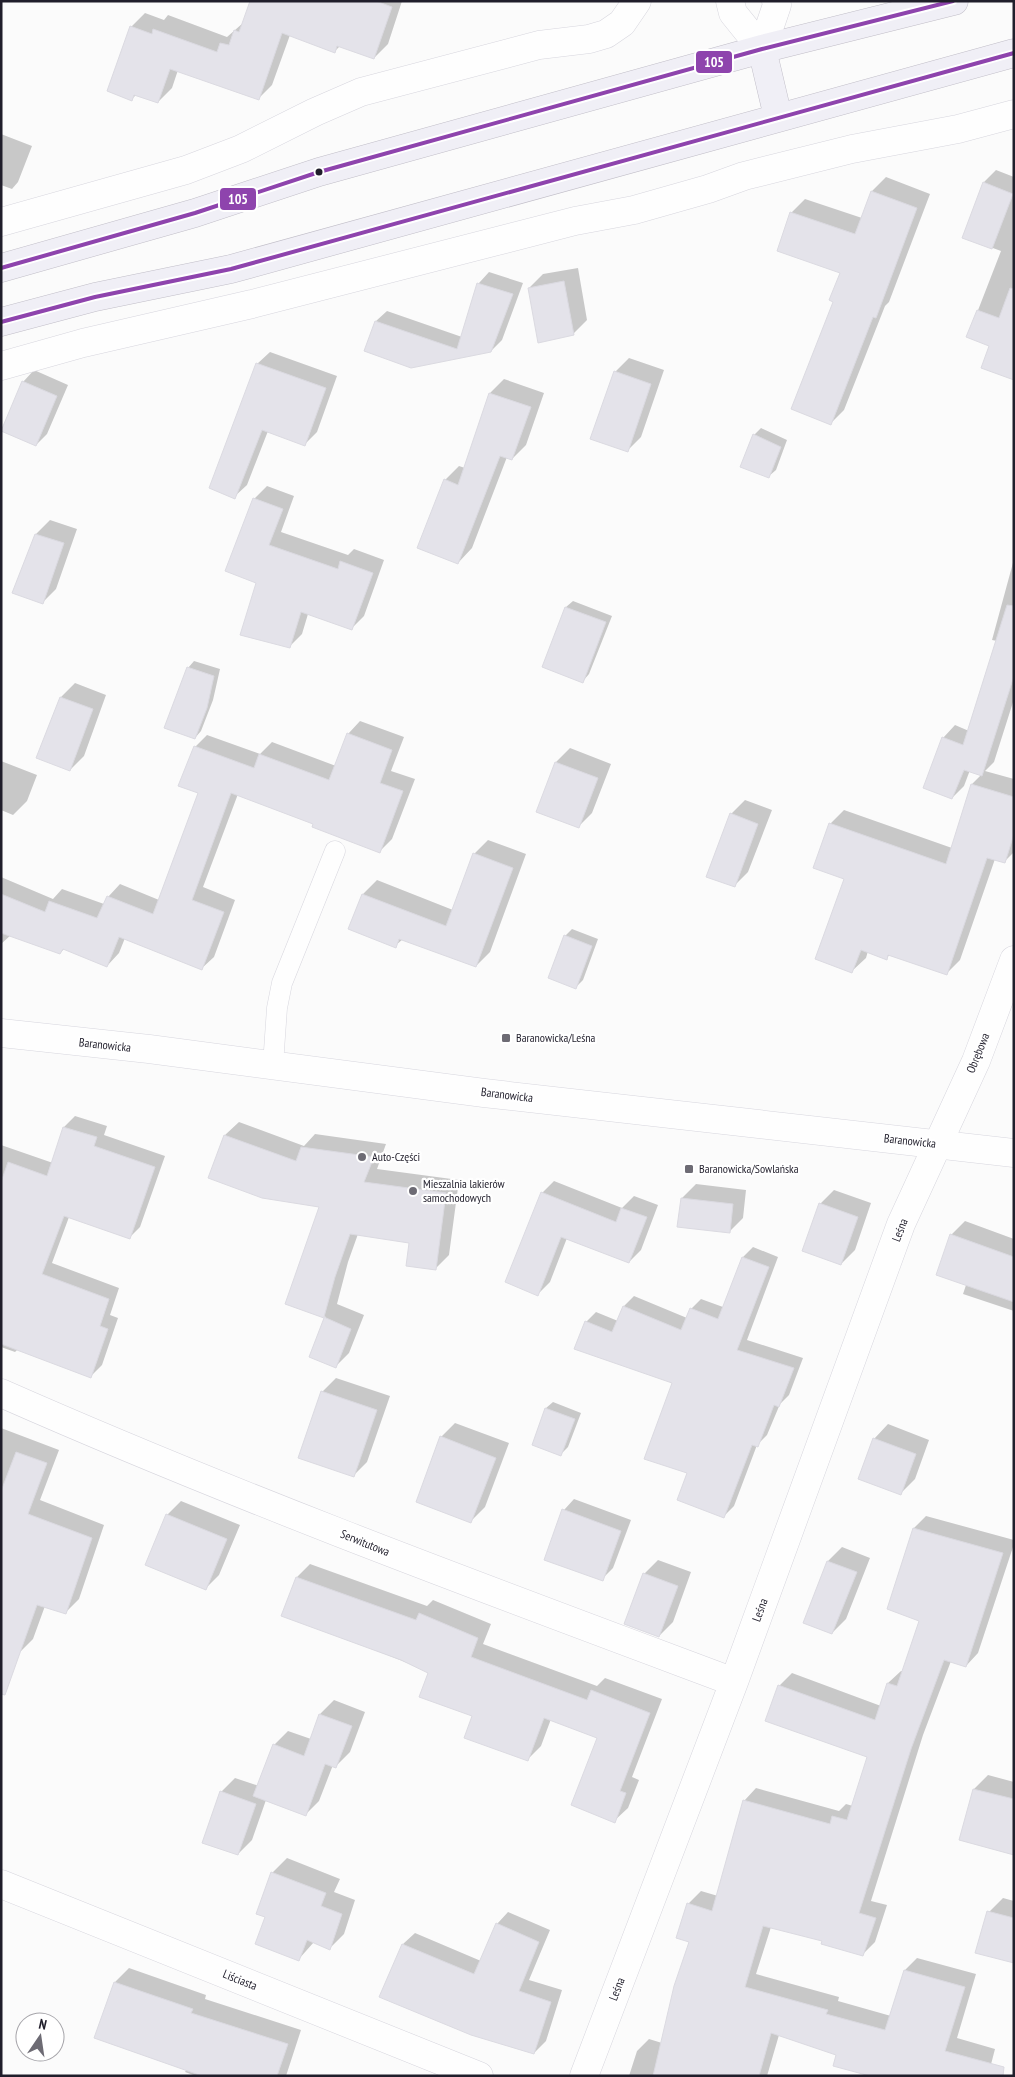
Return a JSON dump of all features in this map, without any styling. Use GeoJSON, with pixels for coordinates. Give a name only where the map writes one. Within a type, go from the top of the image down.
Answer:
{"type":"FeatureCollection","features":[{"type":"Feature","properties":{"kind":"highway"},"geometry":{"type":"LineString","coordinates":[[1,268],[195,213],[319,172],[762,50],[954,1]]}},
{"type":"Feature","properties":{"kind":"highway"},"geometry":{"type":"LineString","coordinates":[[762,50],[778,117]]}},
{"type":"Feature","properties":{"kind":"highway"},"geometry":{"type":"LineString","coordinates":[[1,322],[96,297],[231,269],[1014,53]]}},
{"type":"Feature","properties":{"kind":"street"},"geometry":{"type":"LineString","coordinates":[[1,222],[186,170],[241,149],[315,112],[361,92],[539,45],[589,39],[606,34],[622,23],[636,1]]}},
{"type":"Feature","properties":{"kind":"street"},"geometry":{"type":"LineString","coordinates":[[730,1],[733,13],[762,50]]}},
{"type":"Feature","properties":{"kind":"street"},"geometry":{"type":"LineString","coordinates":[[762,50],[777,5],[776,1]]}},
{"type":"Feature","properties":{"kind":"street"},"geometry":{"type":"LineString","coordinates":[[1,366],[83,343],[252,304],[575,221],[634,210],[708,189],[752,173],[852,149],[958,129],[1014,114]]}},
{"type":"Feature","properties":{"kind":"street","name":"Obrębowa"},"geometry":{"type":"LineString","coordinates":[[938,1144],[976,1061],[1014,960]]}},
{"type":"Feature","properties":{"kind":"street","name":"Baranowicka"},"geometry":{"type":"LineString","coordinates":[[1,1033],[149,1049],[484,1093],[1014,1153]]}},
{"type":"Feature","properties":{"kind":"street","name":"Leśna"},"geometry":{"type":"LineString","coordinates":[[584,2076],[734,1682],[901,1224],[938,1144]]}},
{"type":"Feature","properties":{"kind":"street","name":"Serwitutowa"},"geometry":{"type":"LineString","coordinates":[[1,1393],[130,1448],[409,1560],[734,1682]]}},
{"type":"Feature","properties":{"kind":"street","name":"Liściasta"},"geometry":{"type":"LineString","coordinates":[[1,1884],[479,2076]]}},
{"type":"Feature","properties":{"kind":"lane"},"geometry":{"type":"LineString","coordinates":[[273,1065],[277,1008],[282,983],[335,851]]}},
{"type":"Feature","properties":{"kind":"building"},"geometry":{"type":"Polygon","coordinates":[[[250,1],[376,1],[392,7],[374,59],[337,46],[335,53],[282,33],[259,100],[170,69],[158,103],[134,95],[132,101],[107,91],[130,26],[152,34],[153,29],[217,52],[220,43],[229,45],[234,30],[239,32],[250,1]]]}},
{"type":"Feature","properties":{"kind":"building"},"geometry":{"type":"Polygon","coordinates":[[[983,182],[1013,194],[992,249],[962,238],[983,182]]]}},
{"type":"Feature","properties":{"kind":"building"},"geometry":{"type":"Polygon","coordinates":[[[871,191],[917,208],[876,318],[873,317],[831,425],[791,409],[833,302],[829,300],[840,273],[777,251],[790,212],[855,234],[871,191]]]}},
{"type":"Feature","properties":{"kind":"building"},"geometry":{"type":"Polygon","coordinates":[[[564,281],[574,335],[538,343],[528,288],[564,281]]]}},
{"type":"Feature","properties":{"kind":"building"},"geometry":{"type":"Polygon","coordinates":[[[477,283],[513,294],[491,352],[411,368],[364,351],[375,321],[457,349],[477,283]]]}},
{"type":"Feature","properties":{"kind":"building"},"geometry":{"type":"Polygon","coordinates":[[[1010,288],[1014,289],[1014,380],[981,368],[989,346],[966,337],[977,310],[999,318],[1010,288]]]}},
{"type":"Feature","properties":{"kind":"building"},"geometry":{"type":"Polygon","coordinates":[[[256,363],[326,388],[305,446],[262,430],[235,499],[209,488],[256,363]]]}},
{"type":"Feature","properties":{"kind":"building"},"geometry":{"type":"Polygon","coordinates":[[[614,371],[651,384],[628,452],[590,439],[614,371]]]}},
{"type":"Feature","properties":{"kind":"building"},"geometry":{"type":"Polygon","coordinates":[[[22,381],[57,396],[36,446],[1,431],[22,381]]]}},
{"type":"Feature","properties":{"kind":"building"},"geometry":{"type":"Polygon","coordinates":[[[489,393],[531,407],[512,460],[500,456],[458,564],[417,548],[444,479],[458,485],[489,393]]]}},
{"type":"Feature","properties":{"kind":"building"},"geometry":{"type":"Polygon","coordinates":[[[753,434],[781,447],[769,478],[740,467],[753,434]]]}},
{"type":"Feature","properties":{"kind":"building"},"geometry":{"type":"Polygon","coordinates":[[[253,498],[283,509],[269,545],[338,569],[340,561],[373,573],[352,630],[301,612],[290,648],[240,635],[256,583],[225,571],[253,498]]]}},
{"type":"Feature","properties":{"kind":"building"},"geometry":{"type":"Polygon","coordinates":[[[35,534],[64,543],[43,604],[12,593],[35,534]]]}},
{"type":"Feature","properties":{"kind":"building"},"geometry":{"type":"Polygon","coordinates":[[[1007,605],[1014,606],[1014,676],[982,776],[964,770],[952,799],[923,788],[942,737],[963,745],[1007,605]]]}},
{"type":"Feature","properties":{"kind":"building"},"geometry":{"type":"Polygon","coordinates":[[[565,607],[606,622],[583,683],[542,667],[565,607]]]}},
{"type":"Feature","properties":{"kind":"building"},"geometry":{"type":"Polygon","coordinates":[[[187,667],[214,676],[207,708],[195,739],[164,728],[187,667]]]}},
{"type":"Feature","properties":{"kind":"building"},"geometry":{"type":"Polygon","coordinates":[[[60,697],[93,709],[70,771],[36,758],[60,697]]]}},
{"type":"Feature","properties":{"kind":"building"},"geometry":{"type":"Polygon","coordinates":[[[347,733],[392,750],[380,783],[403,791],[380,853],[312,827],[313,824],[231,793],[192,900],[224,912],[202,970],[119,937],[107,967],[63,949],[60,954],[1,933],[1,894],[45,912],[49,901],[97,918],[107,896],[153,914],[198,793],[178,786],[194,746],[254,768],[259,754],[329,780],[347,733]]]}},
{"type":"Feature","properties":{"kind":"building"},"geometry":{"type":"Polygon","coordinates":[[[555,762],[598,778],[579,828],[536,812],[555,762]]]}},
{"type":"Feature","properties":{"kind":"building"},"geometry":{"type":"Polygon","coordinates":[[[971,784],[1014,797],[1014,834],[1005,863],[987,858],[947,975],[888,955],[887,960],[861,950],[852,973],[815,959],[844,879],[813,868],[829,823],[946,864],[971,784]]]}},
{"type":"Feature","properties":{"kind":"building"},"geometry":{"type":"Polygon","coordinates":[[[730,813],[758,824],[735,887],[706,877],[730,813]]]}},
{"type":"Feature","properties":{"kind":"building"},"geometry":{"type":"Polygon","coordinates":[[[473,853],[513,868],[476,967],[399,939],[396,948],[348,929],[362,894],[446,926],[473,853]]]}},
{"type":"Feature","properties":{"kind":"building"},"geometry":{"type":"Polygon","coordinates":[[[564,935],[592,946],[576,989],[548,978],[564,935]]]}},
{"type":"Feature","properties":{"kind":"building"},"geometry":{"type":"Polygon","coordinates":[[[63,1127],[97,1137],[94,1146],[155,1167],[130,1239],[64,1216],[42,1274],[109,1299],[100,1326],[108,1329],[91,1378],[1,1344],[1,1182],[8,1162],[47,1176],[63,1127]]]}},
{"type":"Feature","properties":{"kind":"building"},"geometry":{"type":"Polygon","coordinates":[[[224,1135],[296,1161],[301,1147],[374,1157],[364,1182],[446,1193],[436,1270],[406,1266],[409,1243],[350,1234],[324,1317],[351,1329],[336,1368],[309,1357],[324,1318],[285,1304],[319,1207],[262,1198],[208,1178],[224,1135]]]}},
{"type":"Feature","properties":{"kind":"building"},"geometry":{"type":"Polygon","coordinates":[[[541,1192],[616,1222],[621,1208],[647,1217],[629,1263],[561,1237],[538,1296],[505,1282],[541,1192]]]}},
{"type":"Feature","properties":{"kind":"building"},"geometry":{"type":"Polygon","coordinates":[[[681,1198],[733,1204],[730,1233],[677,1227],[681,1198]]]}},
{"type":"Feature","properties":{"kind":"building"},"geometry":{"type":"Polygon","coordinates":[[[819,1203],[858,1217],[841,1265],[802,1251],[819,1203]]]}},
{"type":"Feature","properties":{"kind":"building"},"geometry":{"type":"Polygon","coordinates":[[[950,1234],[1014,1257],[1014,1302],[936,1275],[950,1234]]]}},
{"type":"Feature","properties":{"kind":"building"},"geometry":{"type":"Polygon","coordinates":[[[742,1257],[769,1267],[737,1350],[794,1368],[779,1407],[774,1405],[758,1447],[752,1445],[724,1518],[677,1500],[687,1473],[644,1459],[672,1383],[574,1349],[585,1321],[612,1332],[623,1306],[681,1330],[690,1308],[718,1319],[742,1257]]]}},
{"type":"Feature","properties":{"kind":"building"},"geometry":{"type":"Polygon","coordinates":[[[321,1391],[377,1410],[354,1477],[298,1458],[321,1391]]]}},
{"type":"Feature","properties":{"kind":"building"},"geometry":{"type":"Polygon","coordinates":[[[545,1408],[575,1419],[561,1456],[532,1445],[545,1408]]]}},
{"type":"Feature","properties":{"kind":"building"},"geometry":{"type":"Polygon","coordinates":[[[440,1436],[496,1458],[471,1523],[416,1502],[440,1436]]]}},
{"type":"Feature","properties":{"kind":"building"},"geometry":{"type":"Polygon","coordinates":[[[873,1438],[916,1454],[901,1495],[858,1479],[873,1438]]]}},
{"type":"Feature","properties":{"kind":"building"},"geometry":{"type":"Polygon","coordinates":[[[16,1452],[47,1463],[28,1514],[92,1538],[66,1614],[37,1605],[5,1695],[1,1694],[1,1491],[16,1452]]]}},
{"type":"Feature","properties":{"kind":"building"},"geometry":{"type":"Polygon","coordinates":[[[562,1509],[621,1531],[603,1581],[544,1560],[562,1509]]]}},
{"type":"Feature","properties":{"kind":"building"},"geometry":{"type":"Polygon","coordinates":[[[166,1514],[227,1539],[206,1590],[145,1565],[166,1514]]]}},
{"type":"Feature","properties":{"kind":"building"},"geometry":{"type":"Polygon","coordinates":[[[913,1528],[1003,1553],[966,1667],[944,1660],[911,1749],[859,1913],[876,1918],[863,1956],[821,1944],[822,1941],[763,1926],[745,1987],[828,2010],[826,2014],[885,2030],[904,1970],[965,1987],[945,2051],[1004,2067],[1003,2076],[870,2076],[833,2066],[836,2055],[771,2033],[759,2076],[653,2076],[674,1986],[689,1942],[676,1938],[687,1903],[712,1911],[743,1800],[830,1824],[832,1816],[847,1820],[867,1757],[765,1721],[778,1685],[875,1720],[887,1683],[897,1686],[919,1621],[887,1609],[913,1528]]]}},
{"type":"Feature","properties":{"kind":"building"},"geometry":{"type":"Polygon","coordinates":[[[827,1561],[857,1572],[832,1634],[803,1623],[827,1561]]]}},
{"type":"Feature","properties":{"kind":"building"},"geometry":{"type":"Polygon","coordinates":[[[643,1573],[678,1586],[659,1637],[624,1624],[643,1573]]]}},
{"type":"Feature","properties":{"kind":"building"},"geometry":{"type":"Polygon","coordinates":[[[296,1577],[416,1620],[419,1613],[478,1638],[471,1657],[587,1700],[591,1690],[650,1713],[620,1791],[626,1793],[615,1823],[571,1805],[597,1738],[544,1718],[528,1761],[464,1738],[472,1716],[419,1697],[428,1673],[401,1660],[281,1616],[296,1577]]]}},
{"type":"Feature","properties":{"kind":"building"},"geometry":{"type":"Polygon","coordinates":[[[319,1714],[352,1726],[336,1768],[325,1764],[306,1816],[253,1796],[273,1744],[304,1756],[319,1714]]]}},
{"type":"Feature","properties":{"kind":"building"},"geometry":{"type":"Polygon","coordinates":[[[973,1789],[1014,1799],[1014,1855],[959,1840],[973,1789]]]}},
{"type":"Feature","properties":{"kind":"building"},"geometry":{"type":"Polygon","coordinates":[[[220,1791],[256,1804],[238,1855],[202,1843],[220,1791]]]}},
{"type":"Feature","properties":{"kind":"building"},"geometry":{"type":"Polygon","coordinates":[[[271,1872],[326,1893],[321,1906],[342,1914],[330,1950],[307,1940],[299,1961],[255,1944],[265,1917],[256,1914],[271,1872]]]}},
{"type":"Feature","properties":{"kind":"building"},"geometry":{"type":"Polygon","coordinates":[[[987,1911],[1014,1918],[1014,1963],[975,1953],[987,1911]]]}},
{"type":"Feature","properties":{"kind":"building"},"geometry":{"type":"Polygon","coordinates":[[[496,1923],[539,1942],[519,1991],[551,2002],[534,2054],[471,2035],[379,1997],[402,1944],[474,1974],[496,1923]]]}},
{"type":"Feature","properties":{"kind":"building"},"geometry":{"type":"Polygon","coordinates":[[[114,1982],[193,2009],[191,2013],[288,2044],[277,2076],[202,2076],[94,2038],[114,1982]]]}},
{"type":"Feature","properties":{"kind":"transit line","name":"105"},"geometry":{"type":"LineString","coordinates":[[1,268],[195,213],[319,172],[762,49],[953,1]]}},
{"type":"Feature","properties":{"kind":"transit line","name":"105"},"geometry":{"type":"LineString","coordinates":[[1,322],[95,297],[231,269],[1014,53]]}},
{"type":"Feature","properties":{"kind":"place","name":"Baranowicka/Leśna"},"geometry":{"type":"Point","coordinates":[506,1038]}},
{"type":"Feature","properties":{"kind":"place","name":"Auto-Części"},"geometry":{"type":"Point","coordinates":[362,1157]}},
{"type":"Feature","properties":{"kind":"place","name":"Baranowicka/Sowlańska"},"geometry":{"type":"Point","coordinates":[689,1169]}},
{"type":"Feature","properties":{"kind":"place","name":"Mieszalnia lakierów samochodowych"},"geometry":{"type":"Point","coordinates":[413,1191]}}]}
